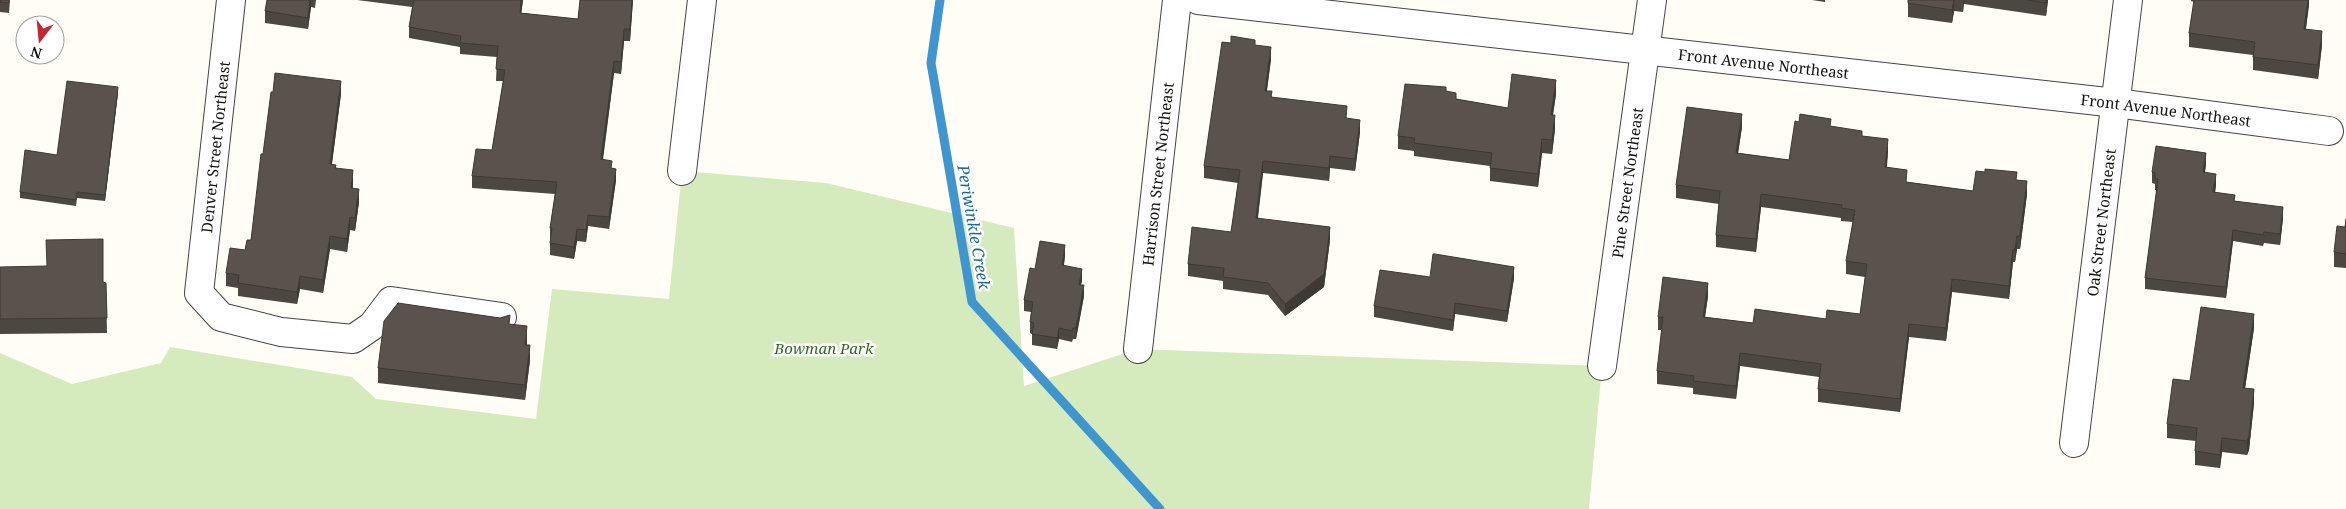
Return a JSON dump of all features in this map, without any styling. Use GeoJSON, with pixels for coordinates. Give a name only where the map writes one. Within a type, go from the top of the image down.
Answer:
{"type":"FeatureCollection","features":[{"type":"Feature","properties":{"kind":"street","name":"Denver Street Northeast"},"geometry":{"type":"LineString","coordinates":[[231,0],[198,294],[221,317],[281,332],[353,339],[372,326],[391,302],[502,317]]}},
{"type":"Feature","properties":{"kind":"street"},"geometry":{"type":"LineString","coordinates":[[682,170],[702,0]]}},
{"type":"Feature","properties":{"kind":"street","name":"Harrison Street Northeast"},"geometry":{"type":"LineString","coordinates":[[1138,349],[1177,0]]}},
{"type":"Feature","properties":{"kind":"street","name":"Front Avenue Northeast"},"geometry":{"type":"LineString","coordinates":[[1198,0],[2116,103],[2328,131]]}},
{"type":"Feature","properties":{"kind":"street","name":"Pine Street Northeast"},"geometry":{"type":"LineString","coordinates":[[1602,366],[1652,0]]}},
{"type":"Feature","properties":{"kind":"street","name":"Oak Street Northeast"},"geometry":{"type":"LineString","coordinates":[[2074,443],[2128,0]]}},
{"type":"Feature","properties":{"kind":"green space","name":"Bowman Park"},"geometry":{"type":"Polygon","coordinates":[[[682,171],[826,183],[1014,228],[1024,386],[1138,349],[1602,366],[1589,509],[0,509],[0,353],[72,384],[161,363],[170,347],[352,377],[376,399],[536,419],[552,289],[669,299],[682,171]]]}},
{"type":"Feature","properties":{"kind":"building"},"geometry":{"type":"Polygon","coordinates":[[[0,0],[9,0],[9,3],[0,2],[0,0]]]}},
{"type":"Feature","properties":{"kind":"building"},"geometry":{"type":"Polygon","coordinates":[[[267,0],[310,0],[308,18],[265,11],[267,0]]]}},
{"type":"Feature","properties":{"kind":"building"},"geometry":{"type":"Polygon","coordinates":[[[414,0],[521,0],[520,13],[578,19],[580,0],[632,0],[630,29],[624,29],[621,62],[614,61],[601,159],[612,161],[611,168],[616,169],[609,217],[588,215],[586,230],[577,229],[574,247],[550,243],[552,228],[550,228],[557,182],[472,176],[476,149],[492,150],[505,70],[496,69],[498,46],[460,43],[461,36],[409,27],[414,0]]]}},
{"type":"Feature","properties":{"kind":"building"},"geometry":{"type":"Polygon","coordinates":[[[1908,0],[1954,0],[1952,10],[1908,3],[1908,0]]]}},
{"type":"Feature","properties":{"kind":"building"},"geometry":{"type":"Polygon","coordinates":[[[2028,0],[2046,0],[2046,3],[2028,0]]]}},
{"type":"Feature","properties":{"kind":"building"},"geometry":{"type":"Polygon","coordinates":[[[2194,0],[2308,0],[2304,29],[2322,31],[2318,65],[2253,57],[2255,42],[2189,33],[2194,0]]]}},
{"type":"Feature","properties":{"kind":"building"},"geometry":{"type":"Polygon","coordinates":[[[1231,36],[1255,40],[1255,45],[1271,47],[1265,91],[1272,91],[1271,97],[1347,106],[1346,118],[1360,120],[1355,159],[1330,156],[1329,168],[1263,161],[1256,218],[1330,227],[1324,274],[1285,304],[1268,283],[1223,277],[1224,268],[1188,264],[1192,227],[1231,232],[1240,170],[1204,166],[1222,42],[1231,43],[1231,36]]]}},
{"type":"Feature","properties":{"kind":"building"},"geometry":{"type":"Polygon","coordinates":[[[275,73],[341,81],[330,164],[336,165],[335,168],[353,170],[351,188],[359,189],[355,218],[350,217],[347,239],[330,236],[323,280],[300,276],[297,292],[238,283],[239,275],[226,273],[230,248],[245,250],[247,240],[251,240],[261,154],[263,154],[275,73]]]}},
{"type":"Feature","properties":{"kind":"building"},"geometry":{"type":"Polygon","coordinates":[[[1512,74],[1556,80],[1551,115],[1555,115],[1552,140],[1542,139],[1538,174],[1490,168],[1492,153],[1414,143],[1415,138],[1398,136],[1405,84],[1446,87],[1446,91],[1456,93],[1456,99],[1508,108],[1512,74]]]}},
{"type":"Feature","properties":{"kind":"building"},"geometry":{"type":"Polygon","coordinates":[[[67,81],[118,87],[105,195],[77,192],[76,200],[20,192],[25,150],[57,155],[67,81]]]}},
{"type":"Feature","properties":{"kind":"building"},"geometry":{"type":"Polygon","coordinates":[[[1687,107],[1742,114],[1736,153],[1789,160],[1795,121],[1799,122],[1800,114],[1831,119],[1830,126],[1862,131],[1862,136],[1888,139],[1885,167],[1907,170],[1906,182],[1973,191],[1976,171],[1985,172],[1985,169],[2017,172],[2016,180],[2027,181],[2020,236],[2017,236],[2015,249],[2013,249],[2009,286],[1952,279],[1946,328],[1909,324],[1900,399],[1818,389],[1821,364],[1740,353],[1736,386],[1693,381],[1694,376],[1657,371],[1663,317],[1658,317],[1663,277],[1708,283],[1703,317],[1753,323],[1755,309],[1826,319],[1827,310],[1860,314],[1867,264],[1846,261],[1855,210],[1841,208],[1842,205],[1761,194],[1756,239],[1716,235],[1720,191],[1676,185],[1687,107]]]}},
{"type":"Feature","properties":{"kind":"building"},"geometry":{"type":"Polygon","coordinates":[[[2156,146],[2206,153],[2203,172],[2216,174],[2213,192],[2235,195],[2234,201],[2283,207],[2280,234],[2264,232],[2263,235],[2233,230],[2226,287],[2145,278],[2158,179],[2155,179],[2155,173],[2152,172],[2156,146]]]}},
{"type":"Feature","properties":{"kind":"building"},"geometry":{"type":"Polygon","coordinates":[[[2346,219],[2346,254],[2334,252],[2337,226],[2345,227],[2346,219]]]}},
{"type":"Feature","properties":{"kind":"building"},"geometry":{"type":"Polygon","coordinates":[[[103,239],[103,282],[106,283],[107,318],[0,319],[0,267],[47,266],[46,240],[103,239]]]}},
{"type":"Feature","properties":{"kind":"building"},"geometry":{"type":"Polygon","coordinates":[[[1040,241],[1065,245],[1062,265],[1082,269],[1079,285],[1084,285],[1076,328],[1073,328],[1072,331],[1059,328],[1057,338],[1032,334],[1034,323],[1030,322],[1033,302],[1024,300],[1030,268],[1035,269],[1040,241]]]}},
{"type":"Feature","properties":{"kind":"building"},"geometry":{"type":"Polygon","coordinates":[[[1433,254],[1514,267],[1507,311],[1455,303],[1453,320],[1374,306],[1380,270],[1430,277],[1433,254]]]}},
{"type":"Feature","properties":{"kind":"building"},"geometry":{"type":"Polygon","coordinates":[[[398,303],[500,318],[510,315],[509,324],[527,326],[525,345],[530,345],[525,385],[378,368],[384,321],[398,303]]]}},
{"type":"Feature","properties":{"kind":"building"},"geometry":{"type":"Polygon","coordinates":[[[2201,307],[2254,314],[2243,388],[2254,389],[2249,436],[2247,441],[2222,438],[2220,455],[2195,451],[2197,428],[2167,424],[2173,379],[2190,381],[2201,307]]]}},
{"type":"Feature","properties":{"kind":"waterway","name":"Periwinkle Creek"},"geometry":{"type":"LineString","coordinates":[[940,0],[931,63],[972,302],[1160,509]]}}]}
